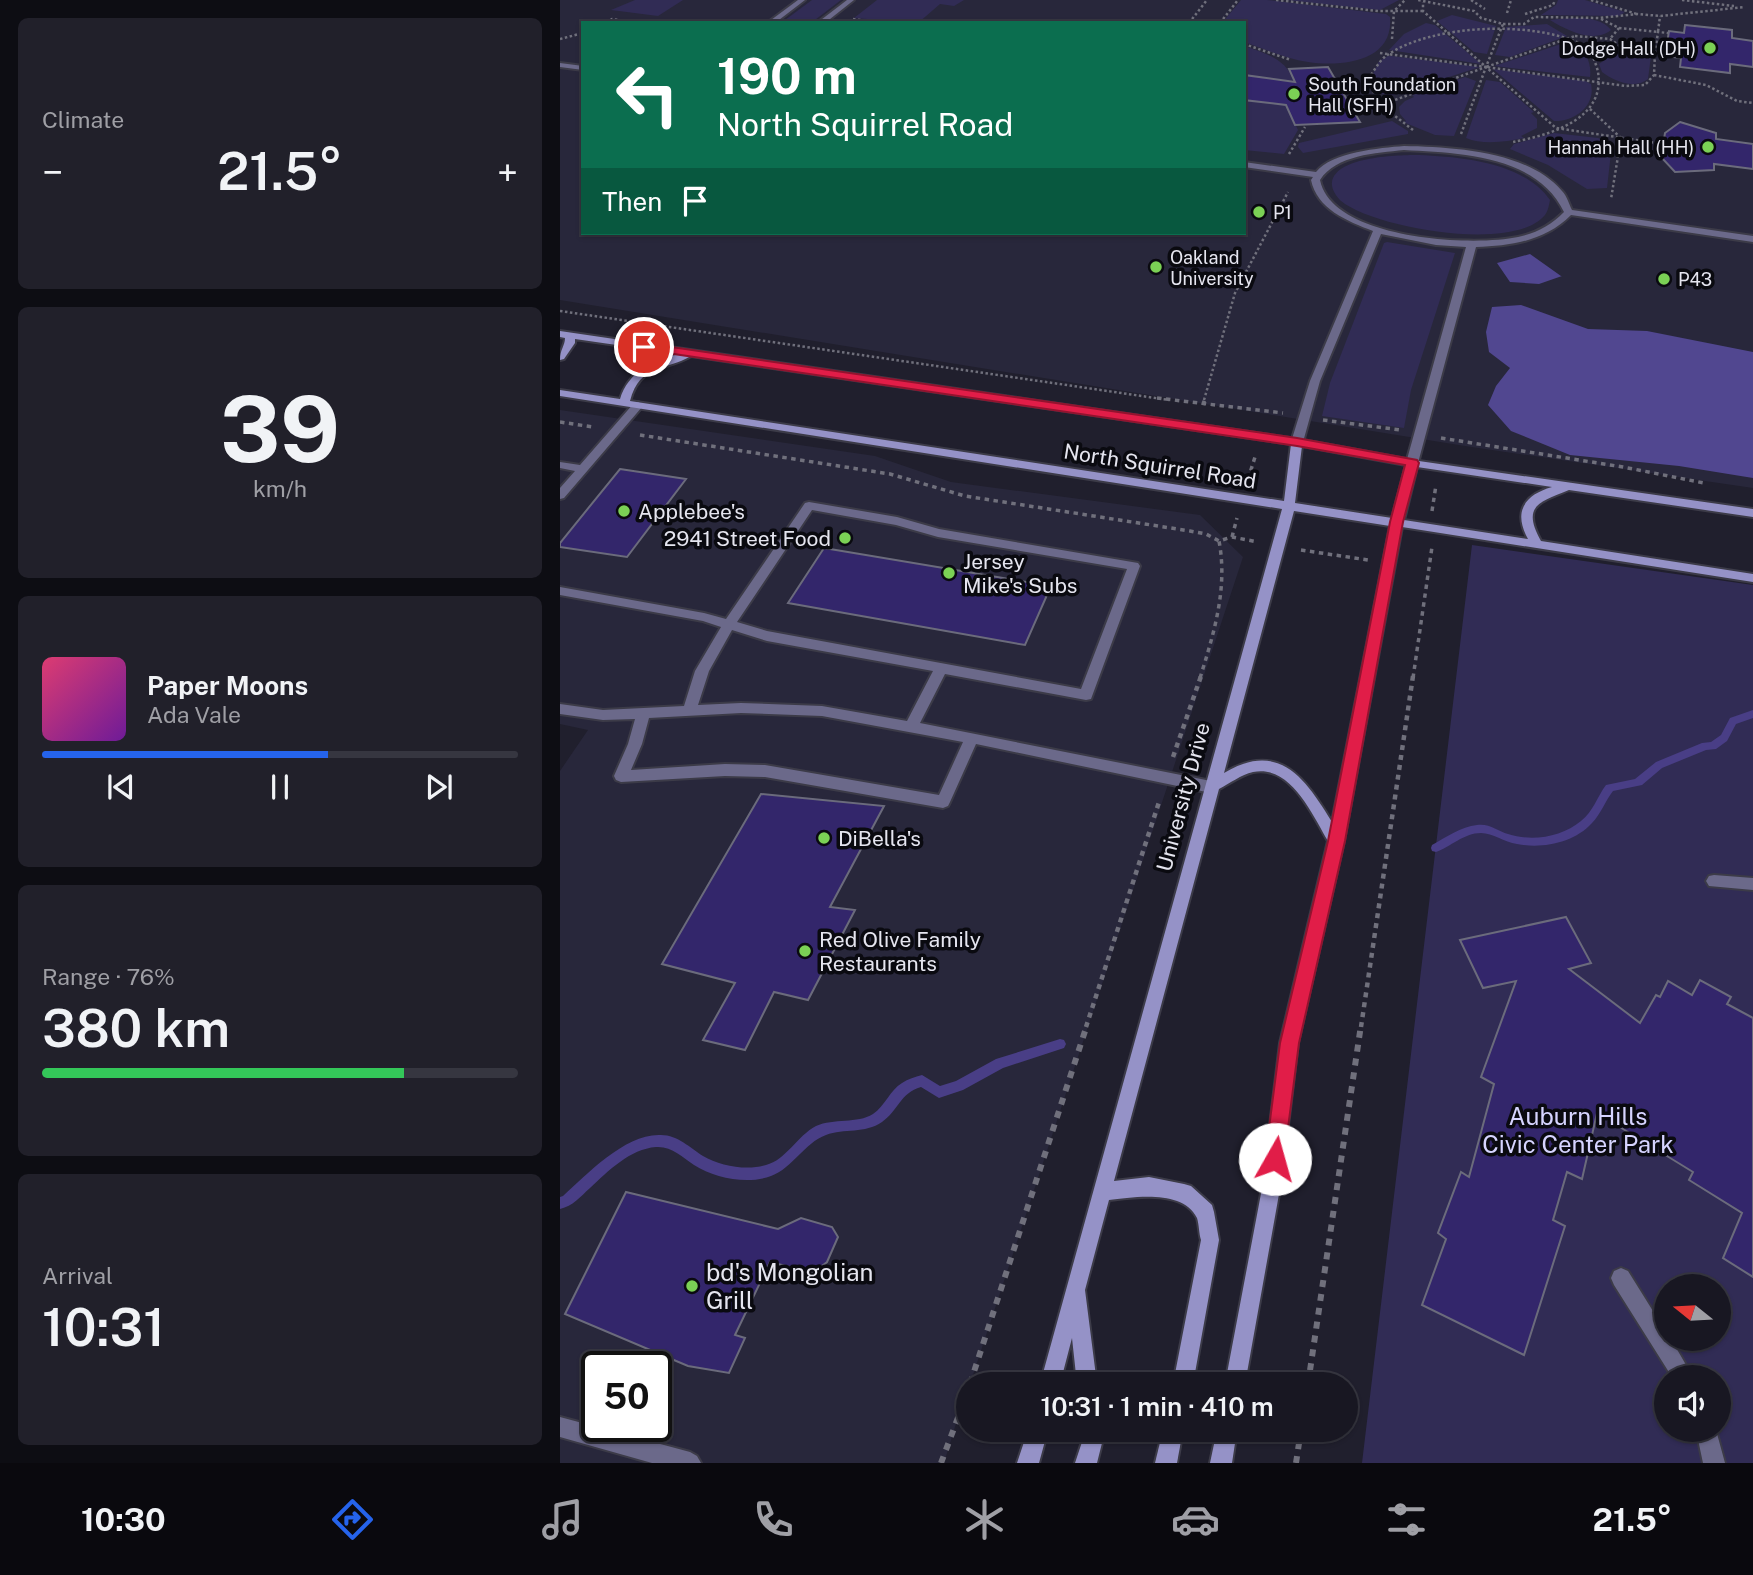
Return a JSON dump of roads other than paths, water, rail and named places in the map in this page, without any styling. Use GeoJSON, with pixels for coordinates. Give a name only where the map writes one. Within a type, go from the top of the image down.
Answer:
{"type":"FeatureCollection","features":[{"type":"Feature","properties":{"kind":"main road","name":"North Squirrel Road"},"geometry":{"type":"LineString","coordinates":[[565,335],[1297,442],[1412,463],[1753,513]]}},
{"type":"Feature","properties":{"kind":"main road"},"geometry":{"type":"LineString","coordinates":[[560,357],[570,343],[565,335]]}},
{"type":"Feature","properties":{"kind":"main road"},"geometry":{"type":"LineString","coordinates":[[624,403],[629,387],[646,370],[694,354]]}},
{"type":"Feature","properties":{"kind":"main road","name":"North Squirrel Road"},"geometry":{"type":"LineString","coordinates":[[560,393],[1753,578]]}},
{"type":"Feature","properties":{"kind":"main road","name":"University Drive"},"geometry":{"type":"LineString","coordinates":[[1053,1372],[1289,506],[1297,442]]}},
{"type":"Feature","properties":{"kind":"main road"},"geometry":{"type":"LineString","coordinates":[[1237,1372],[1272,1183],[1289,1043],[1336,841],[1396,522],[1412,463]]}},
{"type":"Feature","properties":{"kind":"main road"},"geometry":{"type":"LineString","coordinates":[[1537,544],[1525,522],[1530,502],[1540,495],[1573,487]]}},
{"type":"Feature","properties":{"kind":"main road"},"geometry":{"type":"LineString","coordinates":[[1211,787],[1250,766],[1267,765],[1283,769],[1298,781],[1336,841]]}},
{"type":"Feature","properties":{"kind":"main road"},"geometry":{"type":"LineString","coordinates":[[1103,1192],[1149,1186],[1184,1193],[1205,1212],[1210,1240],[1185,1372]]}},
{"type":"Feature","properties":{"kind":"main road"},"geometry":{"type":"LineString","coordinates":[[1077,1287],[1086,1372]]}},
{"type":"Feature","properties":{"kind":"main road"},"geometry":{"type":"LineString","coordinates":[[1028,1463],[1034,1442]]}},
{"type":"Feature","properties":{"kind":"main road"},"geometry":{"type":"LineString","coordinates":[[1086,1463],[1092,1442]]}},
{"type":"Feature","properties":{"kind":"main road"},"geometry":{"type":"LineString","coordinates":[[1166,1463],[1170,1442]]}},
{"type":"Feature","properties":{"kind":"main road"},"geometry":{"type":"LineString","coordinates":[[1221,1463],[1225,1442]]}},
{"type":"Feature","properties":{"kind":"street"},"geometry":{"type":"LineString","coordinates":[[774,21],[802,0]]}},
{"type":"Feature","properties":{"kind":"street"},"geometry":{"type":"LineString","coordinates":[[823,21],[850,0]]}},
{"type":"Feature","properties":{"kind":"street"},"geometry":{"type":"LineString","coordinates":[[560,65],[581,68]]}},
{"type":"Feature","properties":{"kind":"street"},"geometry":{"type":"LineString","coordinates":[[1569,212],[1566,199],[1541,177],[1500,160],[1452,151],[1404,148],[1358,153],[1324,167],[1318,175],[1316,187],[1322,199],[1335,209],[1378,229],[1425,240],[1472,244],[1528,237],[1546,231],[1569,212],[1753,239]]}},
{"type":"Feature","properties":{"kind":"street"},"geometry":{"type":"LineString","coordinates":[[1246,164],[1318,175]]}},
{"type":"Feature","properties":{"kind":"street","name":"University Drive"},"geometry":{"type":"LineString","coordinates":[[1297,442],[1315,381],[1378,229]]}},
{"type":"Feature","properties":{"kind":"street"},"geometry":{"type":"LineString","coordinates":[[1412,463],[1472,244]]}},
{"type":"Feature","properties":{"kind":"street"},"geometry":{"type":"LineString","coordinates":[[560,495],[638,405]]}},
{"type":"Feature","properties":{"kind":"street"},"geometry":{"type":"LineString","coordinates":[[560,465],[583,469]]}},
{"type":"Feature","properties":{"kind":"street"},"geometry":{"type":"LineString","coordinates":[[560,591],[704,617],[728,626],[767,636],[1086,695],[1134,566],[939,533],[897,521],[809,506],[728,626],[702,671],[690,710]]}},
{"type":"Feature","properties":{"kind":"street"},"geometry":{"type":"LineString","coordinates":[[911,727],[941,668]]}},
{"type":"Feature","properties":{"kind":"street"},"geometry":{"type":"LineString","coordinates":[[560,709],[603,715],[741,708],[822,711],[972,738],[1211,787]]}},
{"type":"Feature","properties":{"kind":"street"},"geometry":{"type":"LineString","coordinates":[[643,715],[635,744],[621,776],[725,770],[765,771],[943,802],[972,738]]}},
{"type":"Feature","properties":{"kind":"street"},"geometry":{"type":"LineString","coordinates":[[1714,881],[1753,884]]}},
{"type":"Feature","properties":{"kind":"street"},"geometry":{"type":"LineString","coordinates":[[1621,1278],[1675,1365]]}},
{"type":"Feature","properties":{"kind":"street"},"geometry":{"type":"LineString","coordinates":[[560,1427],[690,1463]]}},
{"type":"Feature","properties":{"kind":"street"},"geometry":{"type":"LineString","coordinates":[[1709,1442],[1714,1463]]}},
{"type":"Feature","properties":{"kind":"waterway"},"geometry":{"type":"LineString","coordinates":[[1436,848],[1476,829],[1489,830],[1507,838],[1527,842],[1548,841],[1567,835],[1589,820],[1610,788],[1638,782],[1659,765],[1705,746],[1713,746],[1724,738],[1733,721],[1753,714]]}},
{"type":"Feature","properties":{"kind":"waterway"},"geometry":{"type":"LineString","coordinates":[[560,1203],[567,1201],[617,1157],[653,1141],[675,1144],[699,1161],[720,1169],[744,1173],[768,1171],[780,1165],[820,1131],[859,1125],[879,1117],[909,1085],[922,1081],[939,1092],[959,1086],[1000,1063],[1060,1044]]}},
{"type":"Feature","properties":{"kind":"place","name":"Dodge Hall (DH)"},"geometry":{"type":"Point","coordinates":[1710,48]}},
{"type":"Feature","properties":{"kind":"place","name":"South Foundation Hall (SFH)"},"geometry":{"type":"Point","coordinates":[1294,94]}},
{"type":"Feature","properties":{"kind":"place","name":"Hannah Hall (HH)"},"geometry":{"type":"Point","coordinates":[1708,147]}},
{"type":"Feature","properties":{"kind":"place","name":"P1"},"geometry":{"type":"Point","coordinates":[1259,212]}},
{"type":"Feature","properties":{"kind":"place","name":"Oakland University"},"geometry":{"type":"Point","coordinates":[1156,267]}},
{"type":"Feature","properties":{"kind":"place","name":"P43"},"geometry":{"type":"Point","coordinates":[1664,279]}},
{"type":"Feature","properties":{"kind":"place","name":"Applebee's"},"geometry":{"type":"Point","coordinates":[624,511]}},
{"type":"Feature","properties":{"kind":"place","name":"2941 Street Food"},"geometry":{"type":"Point","coordinates":[845,538]}},
{"type":"Feature","properties":{"kind":"place","name":"Jersey Mike's Subs"},"geometry":{"type":"Point","coordinates":[949,573]}},
{"type":"Feature","properties":{"kind":"place","name":"DiBella's"},"geometry":{"type":"Point","coordinates":[824,838]}},
{"type":"Feature","properties":{"kind":"place","name":"Red Olive Family Restaurants"},"geometry":{"type":"Point","coordinates":[805,951]}},
{"type":"Feature","properties":{"kind":"place","name":"bd's Mongolian Grill"},"geometry":{"type":"Point","coordinates":[692,1286]}},
{"type":"Feature","properties":{"kind":"park label","name":"Auburn Hills Civic Center Park"},"geometry":{"type":"Point","coordinates":[1578,1130]}}]}
